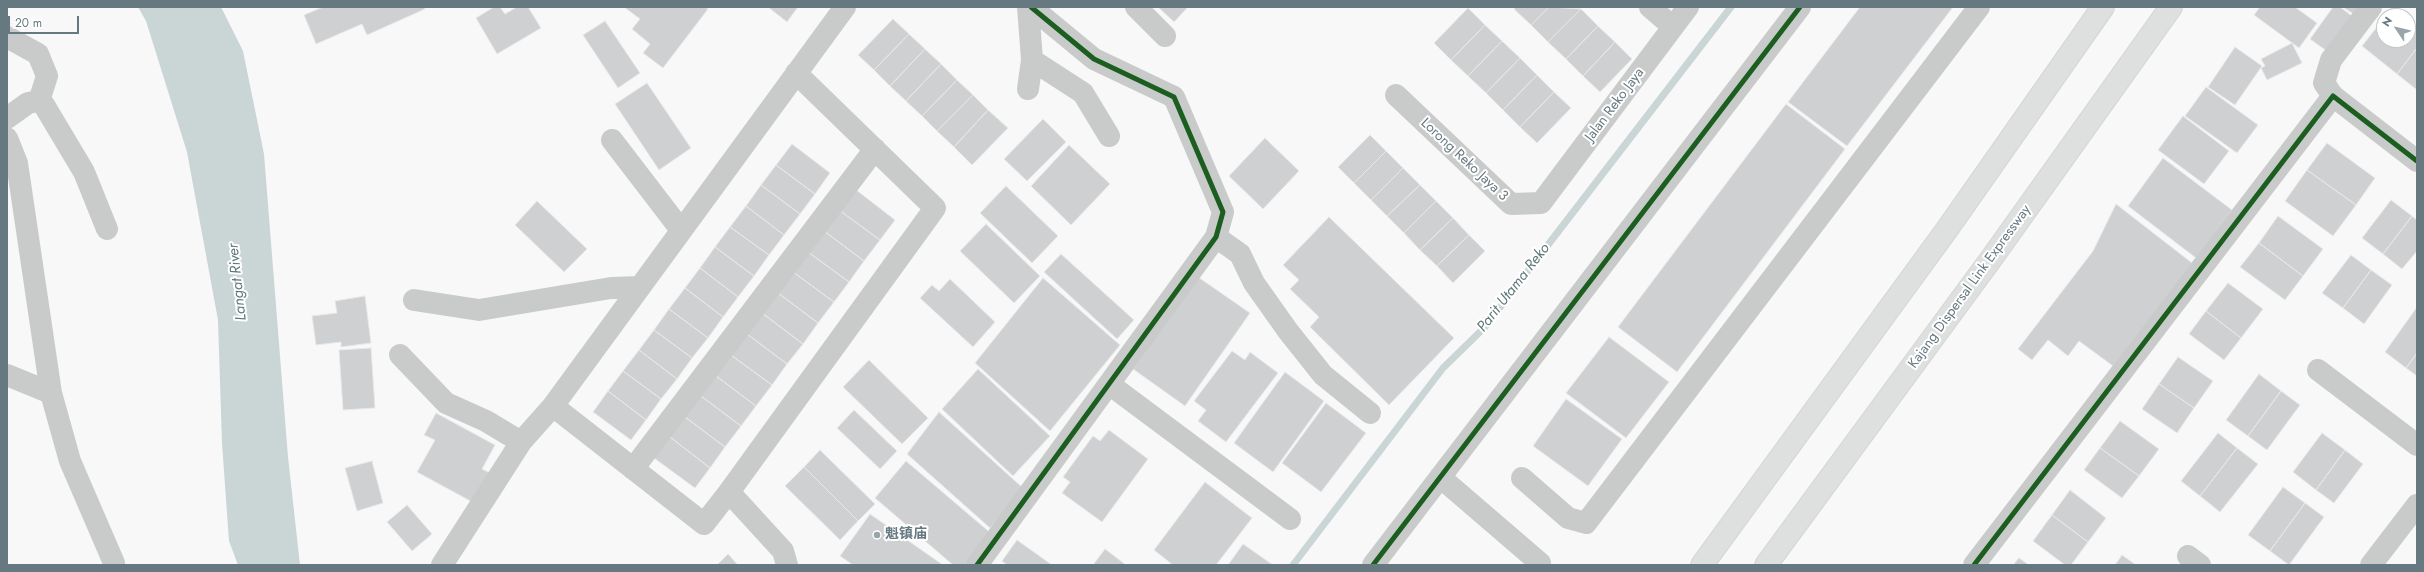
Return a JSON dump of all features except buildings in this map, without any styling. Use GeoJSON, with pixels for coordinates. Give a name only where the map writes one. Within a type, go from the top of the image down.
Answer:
{"type":"FeatureCollection","features":[{"type":"Feature","properties":{"kind":"highway"},"geometry":{"type":"LineString","coordinates":[[1697,565],[1708,558],[1948,228],[2103,7]]}},
{"type":"Feature","properties":{"kind":"highway","name":"Kajang Dispersal Link Expressway"},"geometry":{"type":"LineString","coordinates":[[1766,565],[1991,259],[2171,7]]}},
{"type":"Feature","properties":{"kind":"street"},"geometry":{"type":"LineString","coordinates":[[442,565],[521,442],[553,406],[845,7]]}},
{"type":"Feature","properties":{"kind":"street"},"geometry":{"type":"LineString","coordinates":[[1028,7],[1032,60],[1028,89]]}},
{"type":"Feature","properties":{"kind":"street"},"geometry":{"type":"LineString","coordinates":[[977,565],[1216,237],[1223,212],[1174,97],[1094,59],[1031,7]]}},
{"type":"Feature","properties":{"kind":"street"},"geometry":{"type":"LineString","coordinates":[[1136,7],[1165,36]]}},
{"type":"Feature","properties":{"kind":"street"},"geometry":{"type":"LineString","coordinates":[[1650,7],[1673,27]]}},
{"type":"Feature","properties":{"kind":"street","name":"Jalan Reko Jaya"},"geometry":{"type":"LineString","coordinates":[[1541,203],[1688,7]]}},
{"type":"Feature","properties":{"kind":"street"},"geometry":{"type":"LineString","coordinates":[[1373,565],[1800,7]]}},
{"type":"Feature","properties":{"kind":"street"},"geometry":{"type":"LineString","coordinates":[[1522,478],[1568,518],[1586,523],[1979,7]]}},
{"type":"Feature","properties":{"kind":"street"},"geometry":{"type":"LineString","coordinates":[[2371,7],[2330,60],[2324,83],[2333,96],[2417,161]]}},
{"type":"Feature","properties":{"kind":"street"},"geometry":{"type":"LineString","coordinates":[[7,37],[38,54],[46,76],[39,101]]}},
{"type":"Feature","properties":{"kind":"street"},"geometry":{"type":"LineString","coordinates":[[1032,60],[1083,93],[1109,136]]}},
{"type":"Feature","properties":{"kind":"street"},"geometry":{"type":"LineString","coordinates":[[553,406],[704,524],[729,492],[935,208],[796,73]]}},
{"type":"Feature","properties":{"kind":"street","name":"Lorong Reko Jaya 3"},"geometry":{"type":"LineString","coordinates":[[1396,95],[1511,204],[1541,203]]}},
{"type":"Feature","properties":{"kind":"street"},"geometry":{"type":"LineString","coordinates":[[1974,565],[2333,96]]}},
{"type":"Feature","properties":{"kind":"street"},"geometry":{"type":"LineString","coordinates":[[7,118],[28,104],[39,101]]}},
{"type":"Feature","properties":{"kind":"street"},"geometry":{"type":"LineString","coordinates":[[39,101],[44,105],[84,172],[107,229]]}},
{"type":"Feature","properties":{"kind":"street"},"geometry":{"type":"LineString","coordinates":[[7,138],[17,163],[51,393],[70,461],[114,564]]}},
{"type":"Feature","properties":{"kind":"street"},"geometry":{"type":"LineString","coordinates":[[612,140],[681,230]]}},
{"type":"Feature","properties":{"kind":"street"},"geometry":{"type":"LineString","coordinates":[[633,469],[875,149]]}},
{"type":"Feature","properties":{"kind":"street"},"geometry":{"type":"LineString","coordinates":[[1216,237],[1240,254],[1254,283],[1288,331],[1323,375],[1370,413]]}},
{"type":"Feature","properties":{"kind":"street"},"geometry":{"type":"LineString","coordinates":[[414,300],[479,310],[611,288],[640,287]]}},
{"type":"Feature","properties":{"kind":"street"},"geometry":{"type":"LineString","coordinates":[[400,355],[446,403],[486,421],[521,442]]}},
{"type":"Feature","properties":{"kind":"street"},"geometry":{"type":"LineString","coordinates":[[2318,370],[2417,445]]}},
{"type":"Feature","properties":{"kind":"street"},"geometry":{"type":"LineString","coordinates":[[7,375],[51,393]]}},
{"type":"Feature","properties":{"kind":"street"},"geometry":{"type":"LineString","coordinates":[[1109,384],[1290,519]]}},
{"type":"Feature","properties":{"kind":"street"},"geometry":{"type":"LineString","coordinates":[[1440,477],[1540,563]]}},
{"type":"Feature","properties":{"kind":"street"},"geometry":{"type":"LineString","coordinates":[[729,492],[783,551],[787,565]]}},
{"type":"Feature","properties":{"kind":"street"},"geometry":{"type":"LineString","coordinates":[[2371,565],[2417,505]]}},
{"type":"Feature","properties":{"kind":"water","name":"Langat River"},"geometry":{"type":"Polygon","coordinates":[[[138,7],[221,7],[243,51],[264,154],[288,457],[300,565],[238,565],[229,541],[222,443],[218,320],[187,152],[146,21],[138,7]]]}},
{"type":"Feature","properties":{"kind":"waterway","name":"Parit Utama Reko"},"geometry":{"type":"LineString","coordinates":[[1293,565],[1443,368],[1484,328],[1731,7]]}},
{"type":"Feature","properties":{"kind":"cycle path"},"geometry":{"type":"LineString","coordinates":[[977,565],[1216,237],[1223,212],[1174,97],[1094,59],[1031,7]]}},
{"type":"Feature","properties":{"kind":"cycle path"},"geometry":{"type":"LineString","coordinates":[[1373,565],[1800,7]]}},
{"type":"Feature","properties":{"kind":"cycle path"},"geometry":{"type":"LineString","coordinates":[[1974,565],[2333,96],[2417,161]]}},
{"type":"Feature","properties":{"kind":"place","name":"魁镇庙"},"geometry":{"type":"Point","coordinates":[877,535]}}]}
